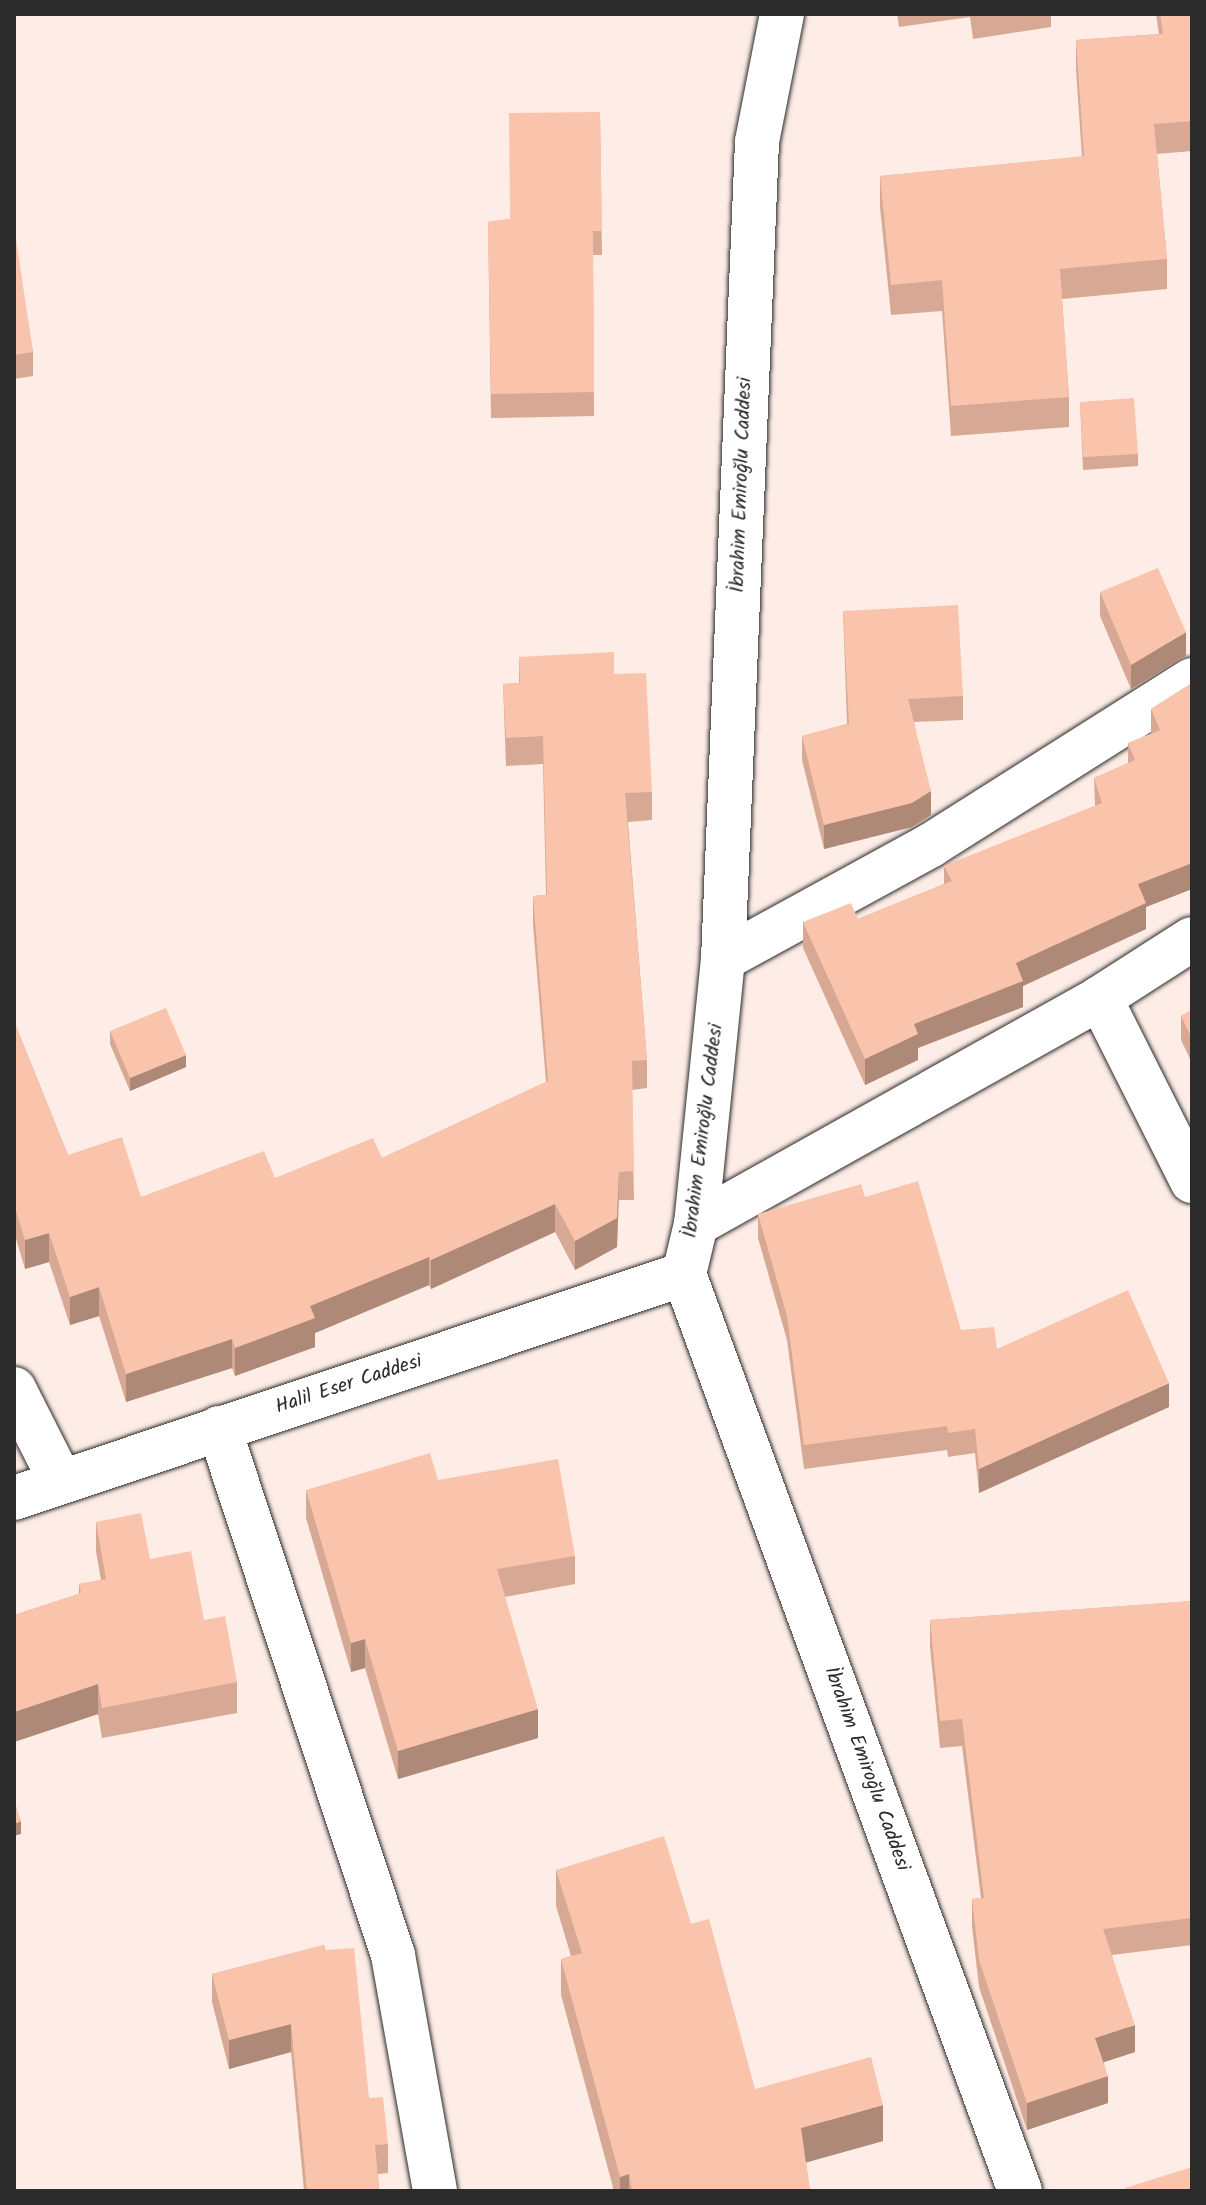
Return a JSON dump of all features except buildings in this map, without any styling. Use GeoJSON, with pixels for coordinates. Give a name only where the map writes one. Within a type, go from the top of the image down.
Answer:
{"type":"FeatureCollection","features":[{"type":"Feature","properties":{"kind":"street","name":"İbrahim Emiroğlu Caddesi"},"geometry":{"type":"LineString","coordinates":[[782,14],[757,142],[723,959],[696,1224],[684,1274],[1020,2191]]}},
{"type":"Feature","properties":{"kind":"street"},"geometry":{"type":"LineString","coordinates":[[723,959],[931,845],[1192,680]]}},
{"type":"Feature","properties":{"kind":"street"},"geometry":{"type":"LineString","coordinates":[[696,1224],[1100,998],[1192,939]]}},
{"type":"Feature","properties":{"kind":"street"},"geometry":{"type":"LineString","coordinates":[[1100,998],[1192,1181]]}},
{"type":"Feature","properties":{"kind":"street","name":"Halil Eser Caddesi"},"geometry":{"type":"LineString","coordinates":[[14,1498],[60,1480],[684,1274]]}},
{"type":"Feature","properties":{"kind":"street"},"geometry":{"type":"LineString","coordinates":[[14,1389],[60,1480]]}},
{"type":"Feature","properties":{"kind":"street"},"geometry":{"type":"LineString","coordinates":[[219,1428],[393,1955],[435,2191]]}}]}
